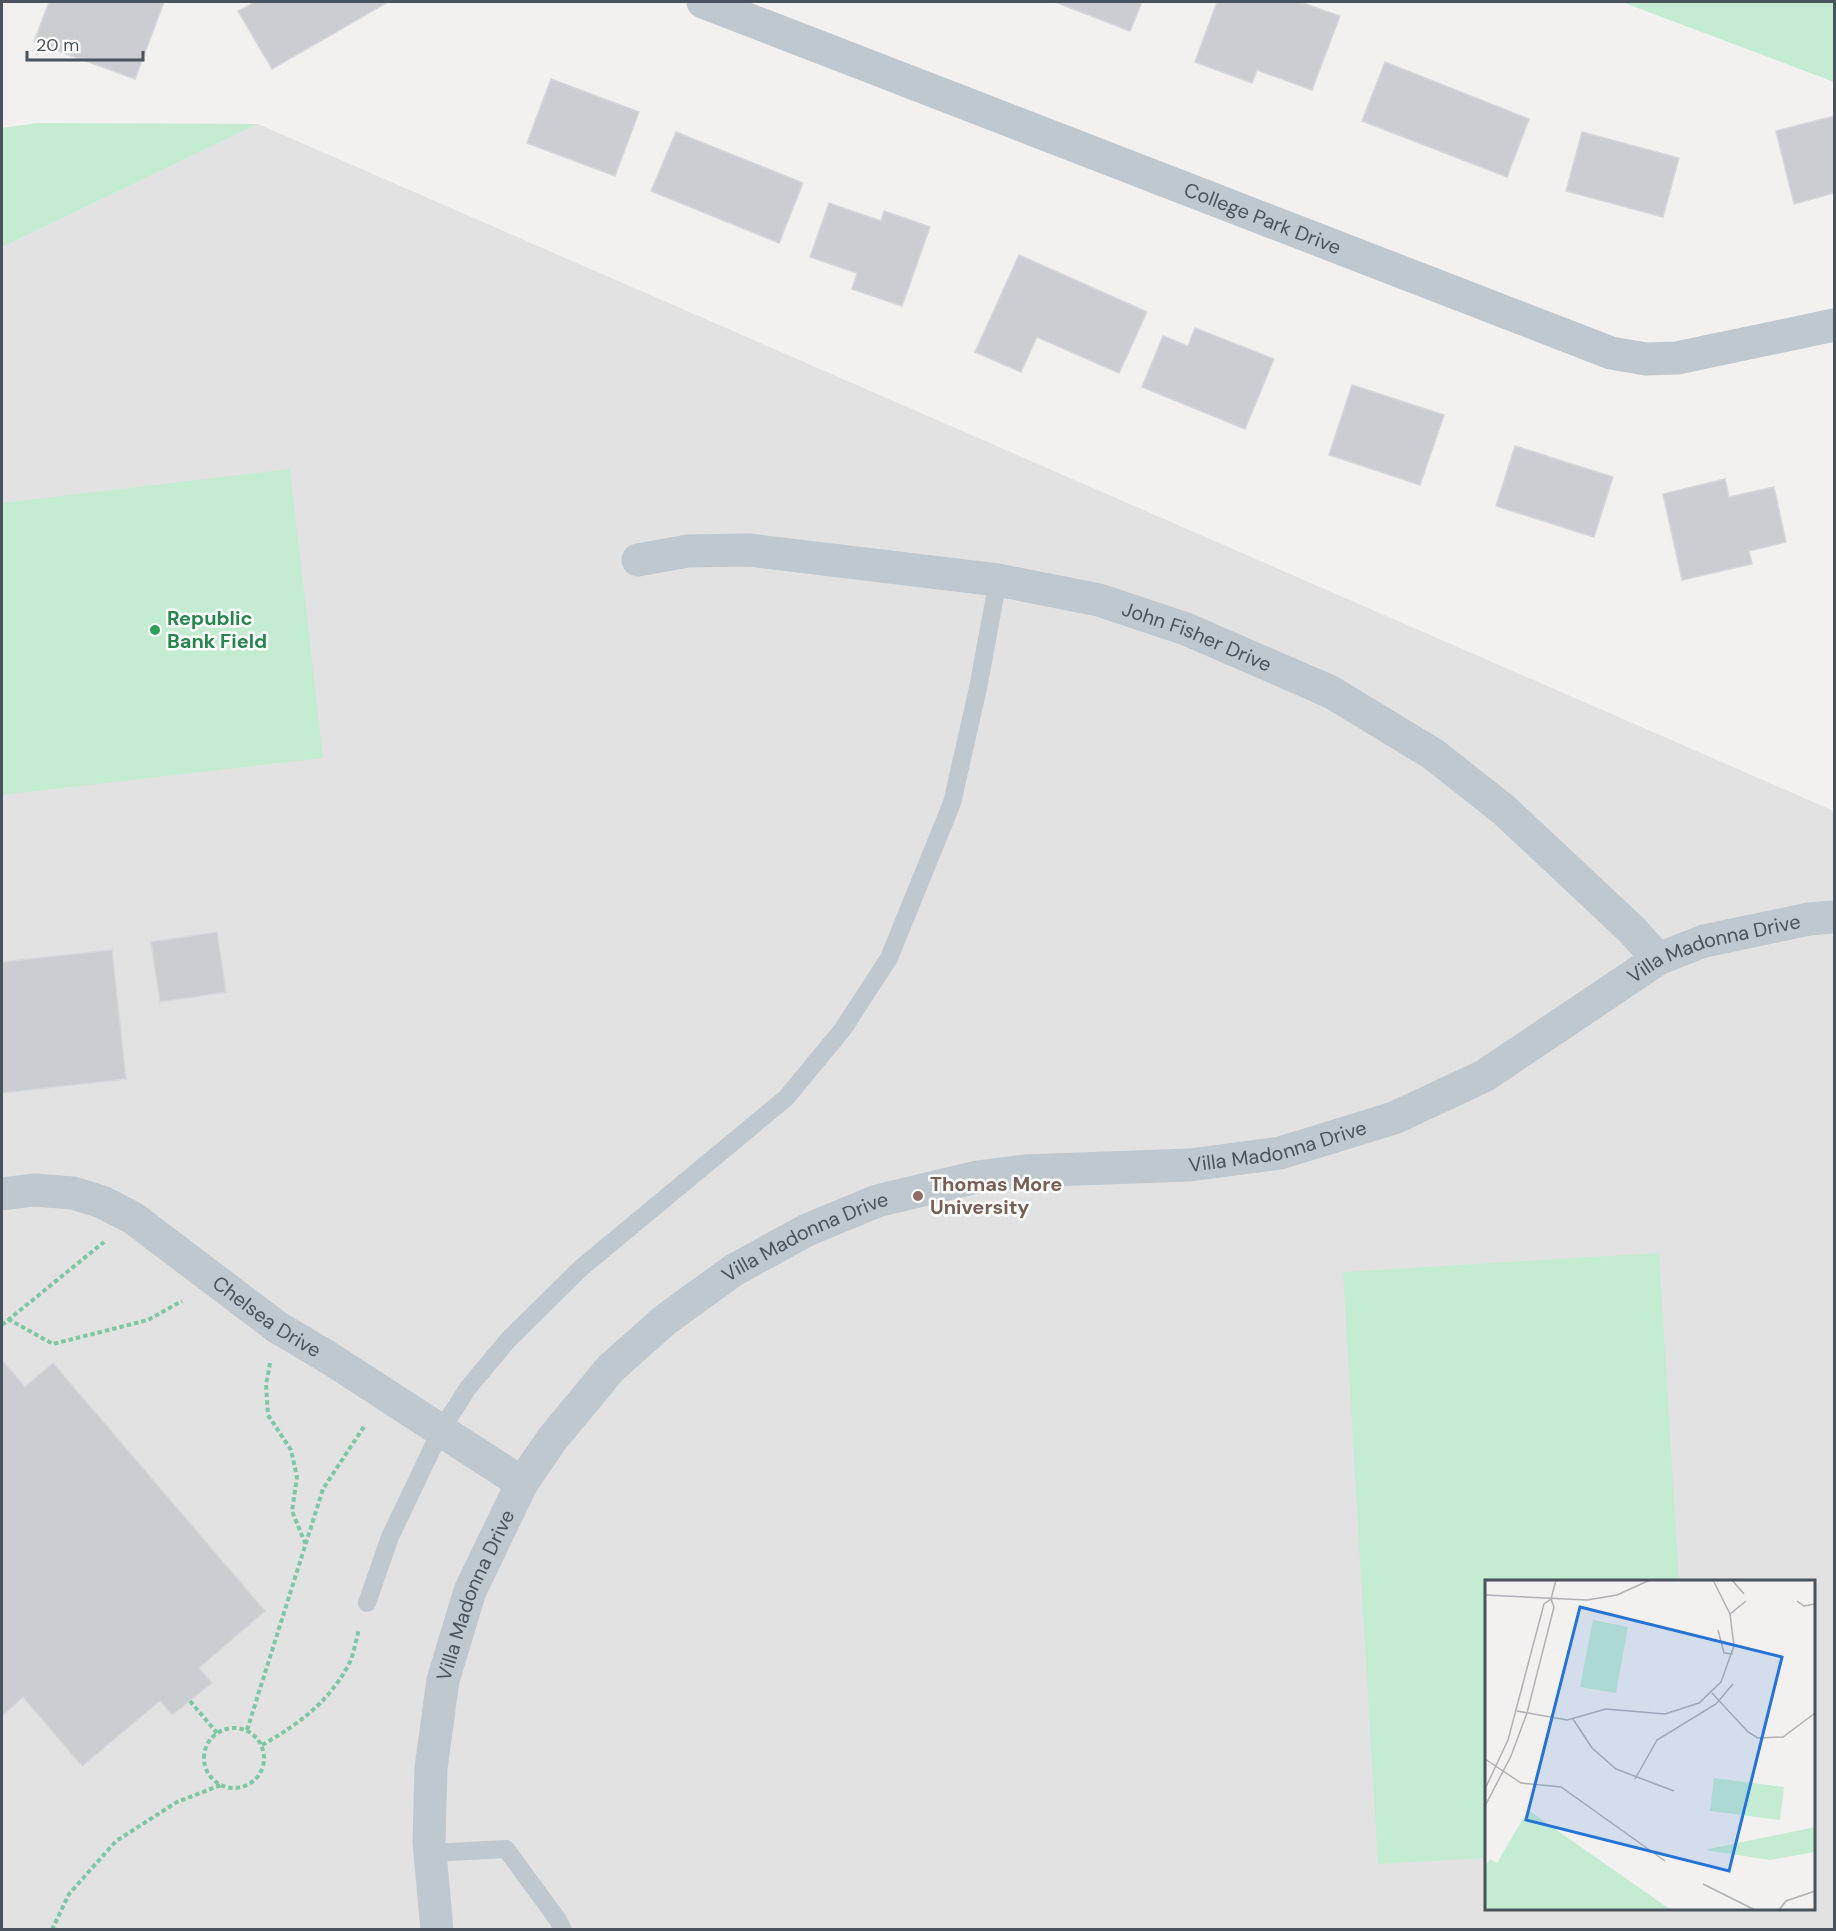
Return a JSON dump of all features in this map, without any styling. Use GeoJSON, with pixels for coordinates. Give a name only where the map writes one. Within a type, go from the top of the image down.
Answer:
{"type":"FeatureCollection","features":[{"type":"Feature","properties":{"kind":"street","name":"College Park Drive"},"geometry":{"type":"LineString","coordinates":[[703,2],[1611,353],[1646,359],[1677,358],[1834,325]]}},
{"type":"Feature","properties":{"kind":"street","name":"John Fisher Drive"},"geometry":{"type":"LineString","coordinates":[[638,560],[688,551],[749,550],[998,580],[1099,600],[1175,625],[1331,692],[1432,754],[1504,810],[1632,930],[1658,959]]}},
{"type":"Feature","properties":{"kind":"street","name":"Villa Madonna Drive"},"geometry":{"type":"LineString","coordinates":[[437,1929],[430,1853],[431,1768],[443,1680],[470,1592],[522,1483],[553,1438],[611,1368],[665,1320],[734,1270],[807,1230],[877,1202],[977,1177],[1024,1171],[1190,1165],[1280,1153],[1394,1118],[1484,1076],[1658,959],[1704,941],[1809,919],[1834,917]]}},
{"type":"Feature","properties":{"kind":"street","name":"Chelsea Drive"},"geometry":{"type":"LineString","coordinates":[[2,1194],[34,1190],[73,1193],[102,1202],[133,1218],[277,1326],[522,1483]]}},
{"type":"Feature","properties":{"kind":"lane"},"geometry":{"type":"LineString","coordinates":[[367,1603],[390,1537],[441,1430],[468,1388],[516,1332],[580,1268],[786,1098],[843,1029],[889,958],[952,803],[978,688],[998,580]]}},
{"type":"Feature","properties":{"kind":"lane"},"geometry":{"type":"LineString","coordinates":[[430,1853],[506,1849],[563,1929]]}},
{"type":"Feature","properties":{"kind":"path"},"geometry":{"type":"LineString","coordinates":[[2,1325],[133,1218]]}},
{"type":"Feature","properties":{"kind":"path"},"geometry":{"type":"LineString","coordinates":[[8,1319],[53,1344],[148,1320],[217,1282]]}},
{"type":"Feature","properties":{"kind":"path"},"geometry":{"type":"LineString","coordinates":[[277,1326],[266,1385],[268,1415],[291,1450],[297,1477],[292,1511],[306,1544]]}},
{"type":"Feature","properties":{"kind":"path"},"geometry":{"type":"LineString","coordinates":[[247,1730],[323,1490],[385,1394]]}},
{"type":"Feature","properties":{"kind":"path"},"geometry":{"type":"LineString","coordinates":[[262,1745],[297,1725],[329,1695],[350,1662],[367,1603]]}},
{"type":"Feature","properties":{"kind":"path"},"geometry":{"type":"LineString","coordinates":[[190,1701],[217,1733]]}},
{"type":"Feature","properties":{"kind":"path"},"geometry":{"type":"LineString","coordinates":[[227,1728],[247,1730],[262,1745],[264,1755],[259,1775],[251,1783],[241,1787],[231,1788],[221,1785],[208,1773],[204,1755],[210,1739],[227,1728]]}},
{"type":"Feature","properties":{"kind":"path"},"geometry":{"type":"LineString","coordinates":[[52,1929],[69,1894],[116,1841],[177,1802],[221,1785]]}},
{"type":"Feature","properties":{"kind":"shaded area","name":"Thomas More University"},"geometry":{"type":"Polygon","coordinates":[[[258,124],[1834,811],[1834,1929],[2,1930],[2,247],[258,124]]]}},
{"type":"Feature","properties":{"kind":"green space"},"geometry":{"type":"Polygon","coordinates":[[[1622,2],[1834,2],[1834,82],[1622,2]]]}},
{"type":"Feature","properties":{"kind":"green space"},"geometry":{"type":"Polygon","coordinates":[[[37,123],[258,124],[2,247],[2,128],[37,123]]]}},
{"type":"Feature","properties":{"kind":"green space","name":"Republic Bank Field"},"geometry":{"type":"Polygon","coordinates":[[[290,469],[323,758],[2,795],[2,503],[290,469]]]}},
{"type":"Feature","properties":{"kind":"green space"},"geometry":{"type":"Polygon","coordinates":[[[1659,1253],[1679,1580],[1485,1580],[1485,1858],[1378,1864],[1343,1272],[1659,1253]]]}},
{"type":"Feature","properties":{"kind":"building"},"geometry":{"type":"Polygon","coordinates":[[[49,2],[164,2],[135,79],[34,42],[49,2]]]}},
{"type":"Feature","properties":{"kind":"building"},"geometry":{"type":"Polygon","coordinates":[[[255,2],[388,2],[272,69],[238,11],[255,2]]]}},
{"type":"Feature","properties":{"kind":"building"},"geometry":{"type":"Polygon","coordinates":[[[1055,2],[1142,2],[1130,31],[1055,2]]]}},
{"type":"Feature","properties":{"kind":"building"},"geometry":{"type":"Polygon","coordinates":[[[1217,2],[1300,2],[1340,16],[1312,90],[1257,70],[1252,83],[1195,62],[1217,2]]]}},
{"type":"Feature","properties":{"kind":"building"},"geometry":{"type":"Polygon","coordinates":[[[1385,62],[1529,119],[1507,177],[1362,121],[1385,62]]]}},
{"type":"Feature","properties":{"kind":"building"},"geometry":{"type":"Polygon","coordinates":[[[551,79],[639,112],[615,176],[527,143],[551,79]]]}},
{"type":"Feature","properties":{"kind":"building"},"geometry":{"type":"Polygon","coordinates":[[[1834,116],[1834,193],[1794,204],[1776,131],[1834,116]]]}},
{"type":"Feature","properties":{"kind":"building"},"geometry":{"type":"Polygon","coordinates":[[[676,132],[803,183],[779,243],[651,191],[676,132]]]}},
{"type":"Feature","properties":{"kind":"building"},"geometry":{"type":"Polygon","coordinates":[[[1582,132],[1679,158],[1663,217],[1566,191],[1582,132]]]}},
{"type":"Feature","properties":{"kind":"building"},"geometry":{"type":"Polygon","coordinates":[[[829,203],[881,221],[884,211],[930,227],[902,306],[852,289],[857,273],[810,257],[829,203]]]}},
{"type":"Feature","properties":{"kind":"building"},"geometry":{"type":"Polygon","coordinates":[[[1019,255],[1147,312],[1119,373],[1037,337],[1021,372],[975,352],[1019,255]]]}},
{"type":"Feature","properties":{"kind":"building"},"geometry":{"type":"Polygon","coordinates":[[[1195,328],[1274,359],[1245,429],[1142,387],[1163,336],[1188,346],[1195,328]]]}},
{"type":"Feature","properties":{"kind":"building"},"geometry":{"type":"Polygon","coordinates":[[[1352,385],[1444,415],[1420,485],[1329,455],[1352,385]]]}},
{"type":"Feature","properties":{"kind":"building"},"geometry":{"type":"Polygon","coordinates":[[[1515,446],[1613,477],[1594,537],[1496,506],[1515,446]]]}},
{"type":"Feature","properties":{"kind":"building"},"geometry":{"type":"Polygon","coordinates":[[[1725,479],[1729,497],[1774,487],[1786,542],[1749,551],[1752,564],[1682,580],[1663,494],[1725,479]]]}},
{"type":"Feature","properties":{"kind":"building"},"geometry":{"type":"Polygon","coordinates":[[[217,932],[226,992],[160,1002],[151,942],[217,932]]]}},
{"type":"Feature","properties":{"kind":"building"},"geometry":{"type":"Polygon","coordinates":[[[112,950],[126,1079],[2,1093],[2,962],[112,950]]]}},
{"type":"Feature","properties":{"kind":"building"},"geometry":{"type":"Polygon","coordinates":[[[2,1360],[25,1387],[53,1363],[265,1611],[199,1668],[212,1683],[172,1715],[160,1701],[82,1766],[23,1697],[2,1716],[2,1360]]]}},
{"type":"Feature","properties":{"kind":"place","name":"Republic Bank Field"},"geometry":{"type":"Point","coordinates":[155,630]}},
{"type":"Feature","properties":{"kind":"place","name":"Thomas More University"},"geometry":{"type":"Point","coordinates":[918,1196]}}]}
